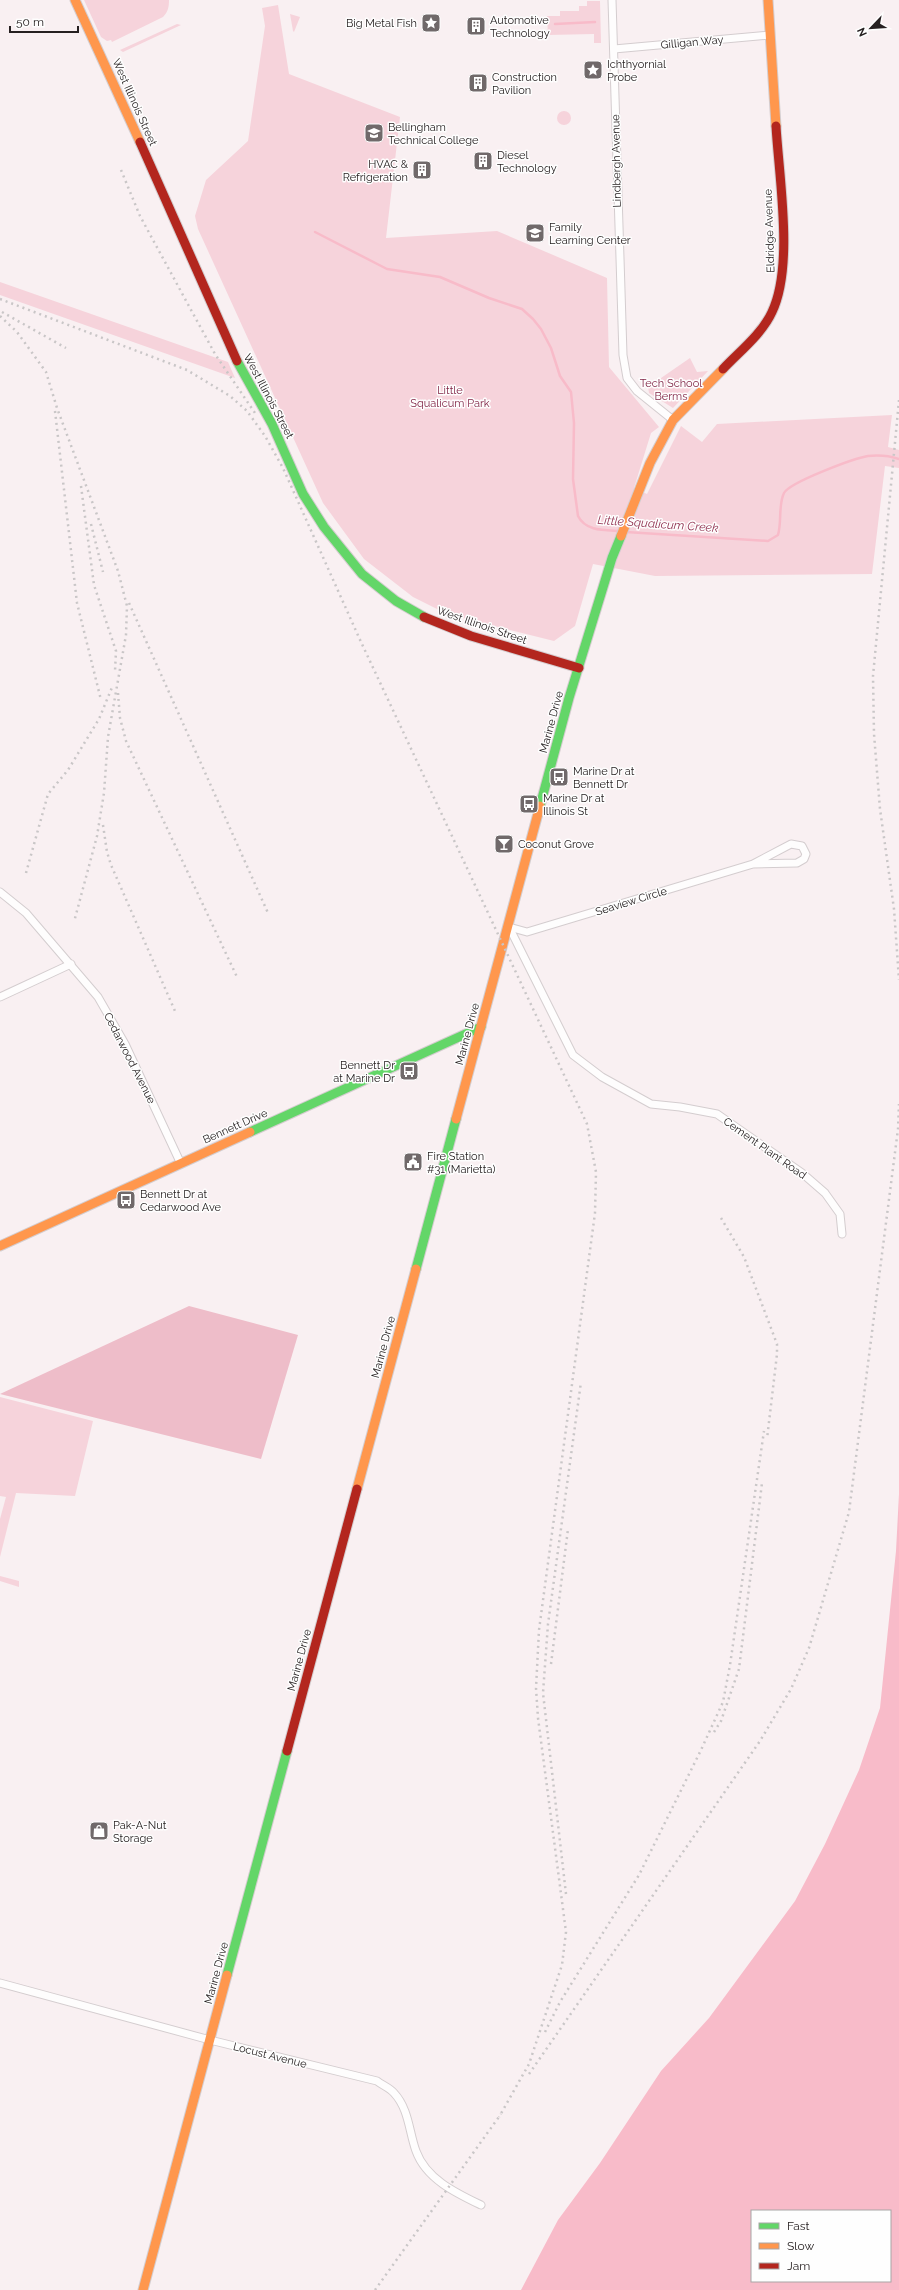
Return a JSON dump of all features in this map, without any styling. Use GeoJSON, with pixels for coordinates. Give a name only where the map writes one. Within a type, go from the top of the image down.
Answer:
{"type":"FeatureCollection","features":[{"type":"Feature","properties":{"kind":"main road","name":"West Illinois Street"},"geometry":{"type":"LineString","coordinates":[[75,0],[190,254],[213,311],[242,374],[272,424],[303,494],[324,527],[362,574],[396,601],[426,618],[471,636],[579,668]]}},
{"type":"Feature","properties":{"kind":"main road","name":"Eldridge Avenue"},"geometry":{"type":"LineString","coordinates":[[673,420],[759,332],[772,313],[782,285],[784,249],[768,0]]}},
{"type":"Feature","properties":{"kind":"main road","name":"Marine Drive"},"geometry":{"type":"LineString","coordinates":[[143,2290],[481,1027],[579,668],[612,558],[650,463],[673,420]]}},
{"type":"Feature","properties":{"kind":"main road","name":"Bennett Drive"},"geometry":{"type":"LineString","coordinates":[[0,1246],[481,1027]]}},
{"type":"Feature","properties":{"kind":"street","name":"Lindbergh Avenue"},"geometry":{"type":"LineString","coordinates":[[612,0],[623,355],[627,378],[637,391],[673,420]]}},
{"type":"Feature","properties":{"kind":"street","name":"Gilligan Way"},"geometry":{"type":"LineString","coordinates":[[614,49],[770,35]]}},
{"type":"Feature","properties":{"kind":"street","name":"Seaview Circle"},"geometry":{"type":"LineString","coordinates":[[508,927],[527,932],[753,864],[791,844],[802,846],[806,854],[804,859],[797,863],[753,864]]}},
{"type":"Feature","properties":{"kind":"street","name":"Cedarwood Avenue"},"geometry":{"type":"LineString","coordinates":[[0,892],[26,913],[98,997],[125,1044],[181,1164]]}},
{"type":"Feature","properties":{"kind":"street","name":"Cement Plant Road"},"geometry":{"type":"LineString","coordinates":[[508,927],[573,1055],[602,1077],[651,1104],[680,1107],[717,1114],[802,1172],[824,1193],[840,1214],[842,1234]]}},
{"type":"Feature","properties":{"kind":"street"},"geometry":{"type":"LineString","coordinates":[[0,997],[71,964]]}},
{"type":"Feature","properties":{"kind":"street","name":"Locust Avenue"},"geometry":{"type":"LineString","coordinates":[[0,1983],[210,2040],[376,2081],[394,2093],[406,2112],[416,2152],[429,2172],[453,2191],[481,2204]]}},
{"type":"Feature","properties":{"kind":"green space"},"geometry":{"type":"Polygon","coordinates":[[[84,0],[169,0],[169,5],[163,17],[112,42],[111,40],[107,41],[101,37],[84,0]]]}},
{"type":"Feature","properties":{"kind":"green space"},"geometry":{"type":"Polygon","coordinates":[[[587,1],[600,1],[601,43],[594,43],[594,34],[548,35],[547,16],[560,16],[560,11],[579,11],[579,6],[587,6],[587,1]]]}},
{"type":"Feature","properties":{"kind":"green space","name":"Little Squalicum Park"},"geometry":{"type":"Polygon","coordinates":[[[278,5],[289,74],[400,117],[386,238],[497,231],[607,278],[609,367],[659,427],[651,433],[634,488],[647,494],[681,426],[702,442],[717,424],[892,415],[888,447],[899,450],[899,468],[885,466],[872,574],[655,576],[593,564],[575,626],[554,641],[447,614],[413,597],[364,559],[323,503],[198,229],[195,216],[206,180],[248,141],[265,26],[262,8],[278,5]]]}},
{"type":"Feature","properties":{"kind":"green space"},"geometry":{"type":"Polygon","coordinates":[[[290,14],[300,17],[294,32],[293,31],[290,14]]]}},
{"type":"Feature","properties":{"kind":"green space"},"geometry":{"type":"Polygon","coordinates":[[[177,24],[181,25],[123,52],[120,50],[177,24]]]}},
{"type":"Feature","properties":{"kind":"green space"},"geometry":{"type":"Polygon","coordinates":[[[561,111],[567,111],[571,115],[571,121],[567,125],[561,125],[557,121],[557,115],[561,111]]]}},
{"type":"Feature","properties":{"kind":"green space"},"geometry":{"type":"Polygon","coordinates":[[[0,282],[228,362],[235,378],[0,295],[0,282]]]}},
{"type":"Feature","properties":{"kind":"green space","name":"Tech School Berms"},"geometry":{"type":"Polygon","coordinates":[[[690,358],[697,372],[708,371],[673,408],[649,393],[648,387],[690,358]]]}},
{"type":"Feature","properties":{"kind":"green space"},"geometry":{"type":"Polygon","coordinates":[[[0,1397],[93,1421],[75,1496],[16,1493],[0,1557],[0,1519],[6,1497],[0,1496],[0,1397]]]}},
{"type":"Feature","properties":{"kind":"green space"},"geometry":{"type":"Polygon","coordinates":[[[0,1576],[19,1581],[19,1587],[0,1581],[0,1576]]]}},
{"type":"Feature","properties":{"kind":"shaded area"},"geometry":{"type":"Polygon","coordinates":[[[189,1306],[298,1335],[261,1459],[0,1394],[189,1306]]]}},
{"type":"Feature","properties":{"kind":"shaded area"},"geometry":{"type":"Polygon","coordinates":[[[899,1494],[899,2290],[521,2290],[558,2220],[600,2163],[661,2071],[709,2018],[795,1901],[825,1844],[859,1770],[880,1708],[896,1551],[899,1494]]]}},
{"type":"Feature","properties":{"kind":"waterway"},"geometry":{"type":"LineString","coordinates":[[555,24],[595,22]]}},
{"type":"Feature","properties":{"kind":"waterway","name":"Little Squalicum Creek"},"geometry":{"type":"LineString","coordinates":[[315,232],[387,269],[440,277],[489,298],[522,309],[533,319],[541,329],[551,348],[560,376],[571,392],[574,423],[573,479],[578,516],[591,528],[621,531]]}},
{"type":"Feature","properties":{"kind":"waterway","name":"Little Squalicum Creek"},"geometry":{"type":"LineString","coordinates":[[626,532],[768,541],[778,535],[782,498],[784,493],[789,488],[823,471],[868,456],[892,457],[899,459]]}},
{"type":"Feature","properties":{"kind":"railway"},"geometry":{"type":"LineString","coordinates":[[121,170],[140,216],[215,354],[257,416]]}},
{"type":"Feature","properties":{"kind":"railway"},"geometry":{"type":"LineString","coordinates":[[0,299],[187,370],[230,396],[247,411],[265,436],[283,468],[361,642],[587,1124],[596,1172],[595,1213],[539,1630],[536,1688],[538,1718],[566,1932],[562,1965],[529,2064],[499,2117]]}},
{"type":"Feature","properties":{"kind":"railway"},"geometry":{"type":"LineString","coordinates":[[2,312],[66,348]]}},
{"type":"Feature","properties":{"kind":"railway"},"geometry":{"type":"LineString","coordinates":[[0,316],[17,332],[46,372],[57,408],[118,571],[127,606],[126,635],[108,737],[104,793],[97,836],[74,922]]}},
{"type":"Feature","properties":{"kind":"railway"},"geometry":{"type":"LineString","coordinates":[[899,400],[873,676],[874,734],[880,809],[894,909],[899,980]]}},
{"type":"Feature","properties":{"kind":"railway"},"geometry":{"type":"LineString","coordinates":[[55,411],[77,603],[101,700]]}},
{"type":"Feature","properties":{"kind":"railway"},"geometry":{"type":"LineString","coordinates":[[81,486],[94,585],[116,651],[115,671]]}},
{"type":"Feature","properties":{"kind":"railway"},"geometry":{"type":"LineString","coordinates":[[91,524],[103,572]]}},
{"type":"Feature","properties":{"kind":"railway"},"geometry":{"type":"LineString","coordinates":[[129,603],[268,913]]}},
{"type":"Feature","properties":{"kind":"railway"},"geometry":{"type":"LineString","coordinates":[[26,873],[48,794],[68,770],[99,719],[113,685]]}},
{"type":"Feature","properties":{"kind":"railway"},"geometry":{"type":"LineString","coordinates":[[118,693],[120,718],[126,741],[237,977]]}},
{"type":"Feature","properties":{"kind":"railway"},"geometry":{"type":"LineString","coordinates":[[103,825],[107,852],[111,865],[175,1011]]}},
{"type":"Feature","properties":{"kind":"railway"},"geometry":{"type":"LineString","coordinates":[[529,2074],[760,1741],[791,1689],[809,1648],[849,1512],[898,1129],[899,1104]]}},
{"type":"Feature","properties":{"kind":"railway"},"geometry":{"type":"LineString","coordinates":[[721,1218],[744,1257],[777,1344],[767,1439]]}},
{"type":"Feature","properties":{"kind":"railway"},"geometry":{"type":"LineString","coordinates":[[566,1894],[543,1693],[548,1624],[581,1382]]}},
{"type":"Feature","properties":{"kind":"railway"},"geometry":{"type":"LineString","coordinates":[[545,2032],[560,2002],[639,1875],[723,1702],[730,1665],[764,1431]]}},
{"type":"Feature","properties":{"kind":"railway"},"geometry":{"type":"LineString","coordinates":[[714,1732],[721,1721],[739,1669],[762,1483]]}},
{"type":"Feature","properties":{"kind":"railway"},"geometry":{"type":"LineString","coordinates":[[551,1664],[568,1529]]}},
{"type":"Feature","properties":{"kind":"railway"},"geometry":{"type":"LineString","coordinates":[[375,2290],[501,2114]]}},
{"type":"Feature","properties":{"kind":"traffic: fast"},"geometry":{"type":"LineString","coordinates":[[237,361],[272,424],[303,494],[324,527],[362,574],[396,601],[424,617]]}},
{"type":"Feature","properties":{"kind":"traffic: fast"},"geometry":{"type":"LineString","coordinates":[[540,806],[569,698],[612,558],[621,536]]}},
{"type":"Feature","properties":{"kind":"traffic: fast"},"geometry":{"type":"LineString","coordinates":[[250,1132],[481,1027]]}},
{"type":"Feature","properties":{"kind":"traffic: fast"},"geometry":{"type":"LineString","coordinates":[[416,1269],[456,1119]]}},
{"type":"Feature","properties":{"kind":"traffic: fast"},"geometry":{"type":"LineString","coordinates":[[227,1975],[287,1751]]}},
{"type":"Feature","properties":{"kind":"traffic: slow"},"geometry":{"type":"LineString","coordinates":[[75,0],[140,142]]}},
{"type":"Feature","properties":{"kind":"traffic: slow"},"geometry":{"type":"LineString","coordinates":[[768,0],[776,126]]}},
{"type":"Feature","properties":{"kind":"traffic: slow"},"geometry":{"type":"LineString","coordinates":[[621,536],[650,463],[673,420],[723,369]]}},
{"type":"Feature","properties":{"kind":"traffic: slow"},"geometry":{"type":"LineString","coordinates":[[456,1119],[540,806]]}},
{"type":"Feature","properties":{"kind":"traffic: slow"},"geometry":{"type":"LineString","coordinates":[[0,1246],[250,1132]]}},
{"type":"Feature","properties":{"kind":"traffic: slow"},"geometry":{"type":"LineString","coordinates":[[357,1489],[416,1269]]}},
{"type":"Feature","properties":{"kind":"traffic: slow"},"geometry":{"type":"LineString","coordinates":[[143,2290],[227,1975]]}},
{"type":"Feature","properties":{"kind":"traffic: jam"},"geometry":{"type":"LineString","coordinates":[[723,369],[750,342],[768,320],[779,293],[784,247],[782,196],[776,126]]}},
{"type":"Feature","properties":{"kind":"traffic: jam"},"geometry":{"type":"LineString","coordinates":[[140,142],[237,361]]}},
{"type":"Feature","properties":{"kind":"traffic: jam"},"geometry":{"type":"LineString","coordinates":[[424,617],[471,636],[579,668]]}},
{"type":"Feature","properties":{"kind":"traffic: jam"},"geometry":{"type":"LineString","coordinates":[[287,1751],[357,1489]]}},
{"type":"Feature","properties":{"kind":"place","name":"Big Metal Fish"},"geometry":{"type":"Point","coordinates":[431,23]}},
{"type":"Feature","properties":{"kind":"place","name":"Automotive Technology"},"geometry":{"type":"Point","coordinates":[476,26]}},
{"type":"Feature","properties":{"kind":"place","name":"Ichthyornial Probe"},"geometry":{"type":"Point","coordinates":[593,70]}},
{"type":"Feature","properties":{"kind":"place","name":"Construction Pavilion"},"geometry":{"type":"Point","coordinates":[478,83]}},
{"type":"Feature","properties":{"kind":"place","name":"Bellingham Technical College"},"geometry":{"type":"Point","coordinates":[374,133]}},
{"type":"Feature","properties":{"kind":"place","name":"Diesel Technology"},"geometry":{"type":"Point","coordinates":[483,161]}},
{"type":"Feature","properties":{"kind":"place","name":"HVAC & Refrigeration"},"geometry":{"type":"Point","coordinates":[422,170]}},
{"type":"Feature","properties":{"kind":"place","name":"Family Learning Center"},"geometry":{"type":"Point","coordinates":[535,233]}},
{"type":"Feature","properties":{"kind":"place","name":"Marine Dr at Bennett Dr"},"geometry":{"type":"Point","coordinates":[559,777]}},
{"type":"Feature","properties":{"kind":"place","name":"Marine Dr at Illinois St"},"geometry":{"type":"Point","coordinates":[529,804]}},
{"type":"Feature","properties":{"kind":"place","name":"Coconut Grove"},"geometry":{"type":"Point","coordinates":[504,844]}},
{"type":"Feature","properties":{"kind":"place","name":"Bennett Dr at Marine Dr"},"geometry":{"type":"Point","coordinates":[409,1071]}},
{"type":"Feature","properties":{"kind":"place","name":"Fire Station #31 (Marietta)"},"geometry":{"type":"Point","coordinates":[413,1162]}},
{"type":"Feature","properties":{"kind":"place","name":"Bennett Dr at Cedarwood Ave"},"geometry":{"type":"Point","coordinates":[126,1200]}},
{"type":"Feature","properties":{"kind":"place","name":"Pak-A-Nut Storage"},"geometry":{"type":"Point","coordinates":[99,1831]}}]}
